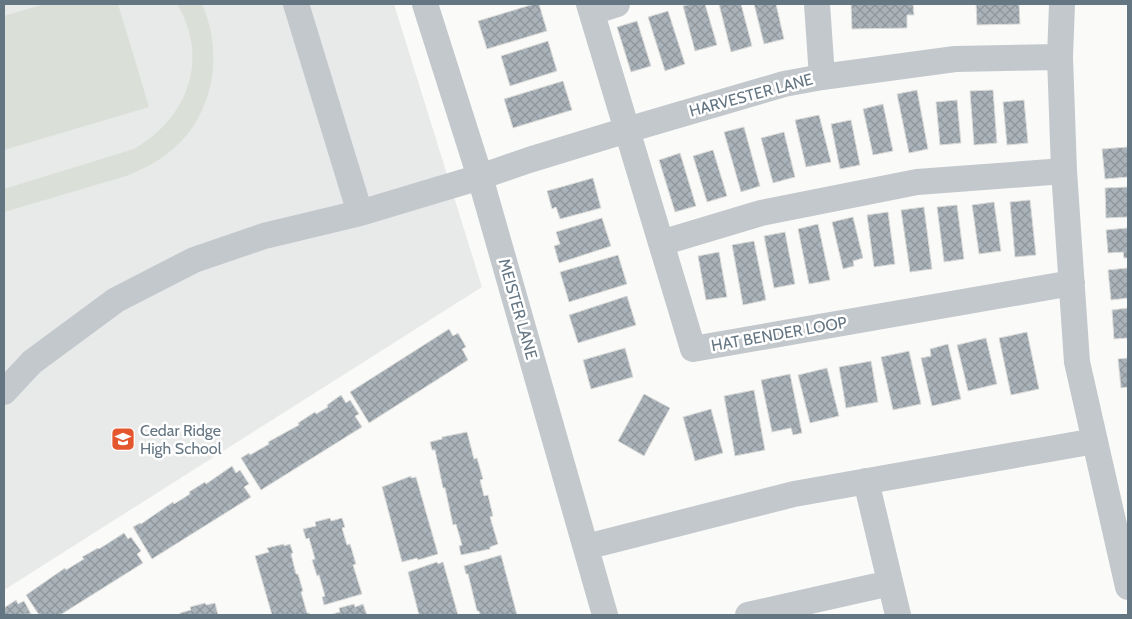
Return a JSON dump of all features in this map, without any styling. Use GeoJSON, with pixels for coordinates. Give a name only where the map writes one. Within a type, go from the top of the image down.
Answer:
{"type":"FeatureCollection","features":[{"type":"Feature","properties":{"kind":"street"},"geometry":{"type":"LineString","coordinates":[[296,4],[360,213]]}},
{"type":"Feature","properties":{"kind":"street","name":"MEISTER LANE"},"geometry":{"type":"LineString","coordinates":[[426,4],[480,177],[605,615]]}},
{"type":"Feature","properties":{"kind":"street"},"geometry":{"type":"LineString","coordinates":[[590,8],[617,4]]}},
{"type":"Feature","properties":{"kind":"street"},"geometry":{"type":"LineString","coordinates":[[817,4],[822,77]]}},
{"type":"Feature","properties":{"kind":"street"},"geometry":{"type":"LineString","coordinates":[[1062,4],[1060,57],[1064,172],[1077,362],[1128,586]]}},
{"type":"Feature","properties":{"kind":"street","name":"HAT BENDER LOOP"},"geometry":{"type":"LineString","coordinates":[[590,8],[693,349],[1072,283]]}},
{"type":"Feature","properties":{"kind":"street","name":"HARVESTER LANE"},"geometry":{"type":"LineString","coordinates":[[4,392],[32,362],[116,300],[194,260],[264,236],[360,213],[627,130],[784,84],[955,59],[1060,57]]}},
{"type":"Feature","properties":{"kind":"street"},"geometry":{"type":"LineString","coordinates":[[661,243],[761,213],[917,182],[1064,172]]}},
{"type":"Feature","properties":{"kind":"street"},"geometry":{"type":"LineString","coordinates":[[586,547],[794,494],[1095,441]]}},
{"type":"Feature","properties":{"kind":"street"},"geometry":{"type":"LineString","coordinates":[[866,481],[898,615]]}},
{"type":"Feature","properties":{"kind":"street"},"geometry":{"type":"LineString","coordinates":[[748,615],[890,583]]}},
{"type":"Feature","properties":{"kind":"shaded area","name":"Cedar Ridge High School"},"geometry":{"type":"Polygon","coordinates":[[[4,4],[394,4],[482,287],[4,590],[4,4]]]}},
{"type":"Feature","properties":{"kind":"shaded area"},"geometry":{"type":"Polygon","coordinates":[[[45,4],[118,4],[149,107],[4,150],[4,16],[45,4]]]}},
{"type":"Feature","properties":{"kind":"shaded area"},"geometry":{"type":"Polygon","coordinates":[[[177,4],[202,4],[209,25],[213,47],[210,89],[202,110],[192,128],[178,145],[160,159],[126,176],[4,212],[4,189],[134,149],[153,136],[168,121],[180,104],[188,86],[192,66],[192,46],[187,25],[177,4]]]}},
{"type":"Feature","properties":{"kind":"building"},"geometry":{"type":"Polygon","coordinates":[[[539,4],[547,31],[487,49],[478,21],[539,4]]]}},
{"type":"Feature","properties":{"kind":"building"},"geometry":{"type":"Polygon","coordinates":[[[705,4],[717,45],[695,51],[683,6],[705,4]]]}},
{"type":"Feature","properties":{"kind":"building"},"geometry":{"type":"Polygon","coordinates":[[[719,4],[741,4],[752,46],[731,52],[719,4]]]}},
{"type":"Feature","properties":{"kind":"building"},"geometry":{"type":"Polygon","coordinates":[[[754,4],[776,4],[784,39],[764,44],[754,4]]]}},
{"type":"Feature","properties":{"kind":"building"},"geometry":{"type":"Polygon","coordinates":[[[851,4],[913,4],[914,15],[907,15],[907,28],[852,29],[851,4]]]}},
{"type":"Feature","properties":{"kind":"building"},"geometry":{"type":"Polygon","coordinates":[[[976,4],[1019,4],[1020,24],[977,25],[976,4]]]}},
{"type":"Feature","properties":{"kind":"building"},"geometry":{"type":"Polygon","coordinates":[[[668,11],[685,64],[665,71],[648,17],[668,11]]]}},
{"type":"Feature","properties":{"kind":"building"},"geometry":{"type":"Polygon","coordinates":[[[637,21],[651,66],[631,72],[617,27],[637,21]]]}},
{"type":"Feature","properties":{"kind":"building"},"geometry":{"type":"Polygon","coordinates":[[[548,41],[557,71],[510,86],[501,56],[548,41]]]}},
{"type":"Feature","properties":{"kind":"building"},"geometry":{"type":"Polygon","coordinates":[[[563,81],[572,110],[513,128],[504,99],[563,81]]]}},
{"type":"Feature","properties":{"kind":"building"},"geometry":{"type":"Polygon","coordinates":[[[917,90],[928,149],[909,153],[897,94],[917,90]]]}},
{"type":"Feature","properties":{"kind":"building"},"geometry":{"type":"Polygon","coordinates":[[[993,90],[997,143],[974,145],[970,91],[993,90]]]}},
{"type":"Feature","properties":{"kind":"building"},"geometry":{"type":"Polygon","coordinates":[[[957,100],[961,143],[940,145],[936,102],[957,100]]]}},
{"type":"Feature","properties":{"kind":"building"},"geometry":{"type":"Polygon","coordinates":[[[1024,100],[1028,143],[1007,145],[1003,102],[1024,100]]]}},
{"type":"Feature","properties":{"kind":"building"},"geometry":{"type":"Polygon","coordinates":[[[883,104],[893,151],[873,155],[863,109],[883,104]]]}},
{"type":"Feature","properties":{"kind":"building"},"geometry":{"type":"Polygon","coordinates":[[[819,115],[831,162],[806,167],[795,120],[819,115]]]}},
{"type":"Feature","properties":{"kind":"building"},"geometry":{"type":"Polygon","coordinates":[[[851,120],[860,165],[840,169],[831,124],[851,120]]]}},
{"type":"Feature","properties":{"kind":"building"},"geometry":{"type":"Polygon","coordinates":[[[744,127],[760,186],[741,192],[724,132],[744,127]]]}},
{"type":"Feature","properties":{"kind":"building"},"geometry":{"type":"Polygon","coordinates":[[[784,132],[795,177],[773,183],[761,138],[784,132]]]}},
{"type":"Feature","properties":{"kind":"building"},"geometry":{"type":"Polygon","coordinates":[[[1128,147],[1128,177],[1105,179],[1102,149],[1128,147]]]}},
{"type":"Feature","properties":{"kind":"building"},"geometry":{"type":"Polygon","coordinates":[[[713,150],[727,196],[707,202],[693,156],[713,150]]]}},
{"type":"Feature","properties":{"kind":"building"},"geometry":{"type":"Polygon","coordinates":[[[680,153],[696,206],[675,212],[659,160],[680,153]]]}},
{"type":"Feature","properties":{"kind":"building"},"geometry":{"type":"Polygon","coordinates":[[[593,178],[601,208],[560,219],[556,207],[552,209],[547,191],[593,178]]]}},
{"type":"Feature","properties":{"kind":"building"},"geometry":{"type":"Polygon","coordinates":[[[1128,187],[1128,217],[1106,218],[1105,188],[1128,187]]]}},
{"type":"Feature","properties":{"kind":"building"},"geometry":{"type":"Polygon","coordinates":[[[1030,200],[1036,255],[1015,257],[1010,202],[1030,200]]]}},
{"type":"Feature","properties":{"kind":"building"},"geometry":{"type":"Polygon","coordinates":[[[994,202],[1001,251],[979,254],[972,205],[994,202]]]}},
{"type":"Feature","properties":{"kind":"building"},"geometry":{"type":"Polygon","coordinates":[[[957,205],[964,259],[944,262],[937,207],[957,205]]]}},
{"type":"Feature","properties":{"kind":"building"},"geometry":{"type":"Polygon","coordinates":[[[924,207],[932,269],[910,272],[901,210],[924,207]]]}},
{"type":"Feature","properties":{"kind":"building"},"geometry":{"type":"Polygon","coordinates":[[[888,212],[895,264],[874,267],[867,215],[888,212]]]}},
{"type":"Feature","properties":{"kind":"building"},"geometry":{"type":"Polygon","coordinates":[[[853,217],[863,258],[853,261],[854,266],[843,269],[832,222],[853,217]]]}},
{"type":"Feature","properties":{"kind":"building"},"geometry":{"type":"Polygon","coordinates":[[[602,218],[611,246],[559,263],[554,246],[560,244],[556,232],[602,218]]]}},
{"type":"Feature","properties":{"kind":"building"},"geometry":{"type":"Polygon","coordinates":[[[818,224],[830,280],[809,284],[798,229],[818,224]]]}},
{"type":"Feature","properties":{"kind":"building"},"geometry":{"type":"Polygon","coordinates":[[[1128,228],[1128,258],[1124,258],[1123,252],[1108,253],[1106,230],[1128,228]]]}},
{"type":"Feature","properties":{"kind":"building"},"geometry":{"type":"Polygon","coordinates":[[[785,232],[795,284],[774,288],[764,236],[785,232]]]}},
{"type":"Feature","properties":{"kind":"building"},"geometry":{"type":"Polygon","coordinates":[[[754,241],[766,300],[743,305],[732,245],[754,241]]]}},
{"type":"Feature","properties":{"kind":"building"},"geometry":{"type":"Polygon","coordinates":[[[719,252],[727,297],[706,300],[698,256],[719,252]]]}},
{"type":"Feature","properties":{"kind":"building"},"geometry":{"type":"Polygon","coordinates":[[[618,255],[627,284],[569,302],[560,272],[618,255]]]}},
{"type":"Feature","properties":{"kind":"building"},"geometry":{"type":"Polygon","coordinates":[[[1128,268],[1128,298],[1111,300],[1108,270],[1128,268]]]}},
{"type":"Feature","properties":{"kind":"building"},"geometry":{"type":"Polygon","coordinates":[[[627,296],[636,325],[578,343],[569,315],[627,296]]]}},
{"type":"Feature","properties":{"kind":"building"},"geometry":{"type":"Polygon","coordinates":[[[1128,308],[1128,338],[1114,339],[1112,310],[1128,308]]]}},
{"type":"Feature","properties":{"kind":"building"},"geometry":{"type":"Polygon","coordinates":[[[449,329],[453,336],[458,333],[466,347],[462,349],[468,360],[369,423],[350,392],[449,329]]]}},
{"type":"Feature","properties":{"kind":"building"},"geometry":{"type":"Polygon","coordinates":[[[1027,332],[1039,389],[1011,395],[999,338],[1027,332]]]}},
{"type":"Feature","properties":{"kind":"building"},"geometry":{"type":"Polygon","coordinates":[[[986,338],[997,384],[968,391],[957,345],[986,338]]]}},
{"type":"Feature","properties":{"kind":"building"},"geometry":{"type":"Polygon","coordinates":[[[948,344],[961,399],[932,406],[921,358],[931,356],[930,349],[948,344]]]}},
{"type":"Feature","properties":{"kind":"building"},"geometry":{"type":"Polygon","coordinates":[[[625,348],[633,377],[591,389],[583,360],[625,348]]]}},
{"type":"Feature","properties":{"kind":"building"},"geometry":{"type":"Polygon","coordinates":[[[909,351],[921,404],[893,410],[881,357],[909,351]]]}},
{"type":"Feature","properties":{"kind":"building"},"geometry":{"type":"Polygon","coordinates":[[[1128,358],[1128,387],[1121,388],[1118,359],[1128,358]]]}},
{"type":"Feature","properties":{"kind":"building"},"geometry":{"type":"Polygon","coordinates":[[[871,361],[878,402],[846,408],[839,367],[871,361]]]}},
{"type":"Feature","properties":{"kind":"building"},"geometry":{"type":"Polygon","coordinates":[[[827,368],[839,416],[810,423],[798,375],[827,368]]]}},
{"type":"Feature","properties":{"kind":"building"},"geometry":{"type":"Polygon","coordinates":[[[790,374],[802,433],[793,435],[791,428],[772,432],[761,380],[790,374]]]}},
{"type":"Feature","properties":{"kind":"building"},"geometry":{"type":"Polygon","coordinates":[[[754,390],[765,450],[735,456],[724,396],[754,390]]]}},
{"type":"Feature","properties":{"kind":"building"},"geometry":{"type":"Polygon","coordinates":[[[644,394],[670,408],[644,456],[618,441],[644,394]]]}},
{"type":"Feature","properties":{"kind":"building"},"geometry":{"type":"Polygon","coordinates":[[[341,395],[346,403],[350,400],[359,414],[355,416],[362,427],[261,490],[241,458],[269,444],[268,442],[299,425],[298,423],[315,412],[316,414],[328,407],[327,405],[341,395]]]}},
{"type":"Feature","properties":{"kind":"building"},"geometry":{"type":"Polygon","coordinates":[[[711,409],[723,453],[695,461],[683,417],[711,409]]]}},
{"type":"Feature","properties":{"kind":"building"},"geometry":{"type":"Polygon","coordinates":[[[467,432],[474,459],[477,458],[483,479],[480,480],[484,496],[488,495],[493,516],[490,517],[498,544],[490,547],[490,549],[461,555],[459,546],[462,545],[456,524],[453,525],[435,450],[432,450],[430,442],[442,439],[442,437],[467,432]]]}},
{"type":"Feature","properties":{"kind":"building"},"geometry":{"type":"Polygon","coordinates":[[[232,466],[236,473],[240,470],[249,484],[244,487],[251,497],[152,559],[133,527],[141,524],[173,502],[174,504],[190,494],[189,492],[205,482],[206,484],[232,466]]]}},
{"type":"Feature","properties":{"kind":"building"},"geometry":{"type":"Polygon","coordinates":[[[411,476],[411,478],[416,477],[438,554],[418,560],[417,558],[402,562],[382,487],[411,476]]]}},
{"type":"Feature","properties":{"kind":"building"},"geometry":{"type":"Polygon","coordinates":[[[330,518],[331,521],[342,518],[345,527],[342,528],[347,545],[350,544],[356,564],[353,565],[362,594],[324,605],[322,597],[325,596],[312,560],[315,559],[309,538],[306,539],[303,529],[316,526],[315,522],[330,518]]]}},
{"type":"Feature","properties":{"kind":"building"},"geometry":{"type":"Polygon","coordinates":[[[124,533],[128,539],[131,537],[141,551],[137,554],[143,563],[60,615],[39,615],[26,595],[65,568],[66,570],[84,559],[82,557],[124,533]]]}},
{"type":"Feature","properties":{"kind":"building"},"geometry":{"type":"Polygon","coordinates":[[[284,544],[284,546],[290,544],[296,574],[298,574],[303,591],[301,592],[307,613],[310,615],[272,615],[255,556],[269,552],[267,548],[284,544]]]}},
{"type":"Feature","properties":{"kind":"building"},"geometry":{"type":"Polygon","coordinates":[[[501,555],[517,615],[480,615],[479,611],[477,611],[468,574],[466,574],[464,566],[501,555]]]}},
{"type":"Feature","properties":{"kind":"building"},"geometry":{"type":"Polygon","coordinates":[[[437,562],[438,564],[443,562],[458,615],[419,615],[408,572],[437,562]]]}},
{"type":"Feature","properties":{"kind":"building"},"geometry":{"type":"Polygon","coordinates":[[[16,600],[18,604],[24,601],[31,614],[4,615],[4,608],[16,600]]]}},
{"type":"Feature","properties":{"kind":"building"},"geometry":{"type":"Polygon","coordinates":[[[205,603],[206,605],[215,603],[218,615],[180,615],[180,613],[191,610],[190,607],[205,603]]]}},
{"type":"Feature","properties":{"kind":"building"},"geometry":{"type":"Polygon","coordinates":[[[354,604],[355,607],[363,604],[367,615],[329,615],[340,612],[339,608],[354,604]]]}},
{"type":"Feature","properties":{"kind":"place","name":"Cedar Ridge High School"},"geometry":{"type":"Point","coordinates":[123,439]}}]}
